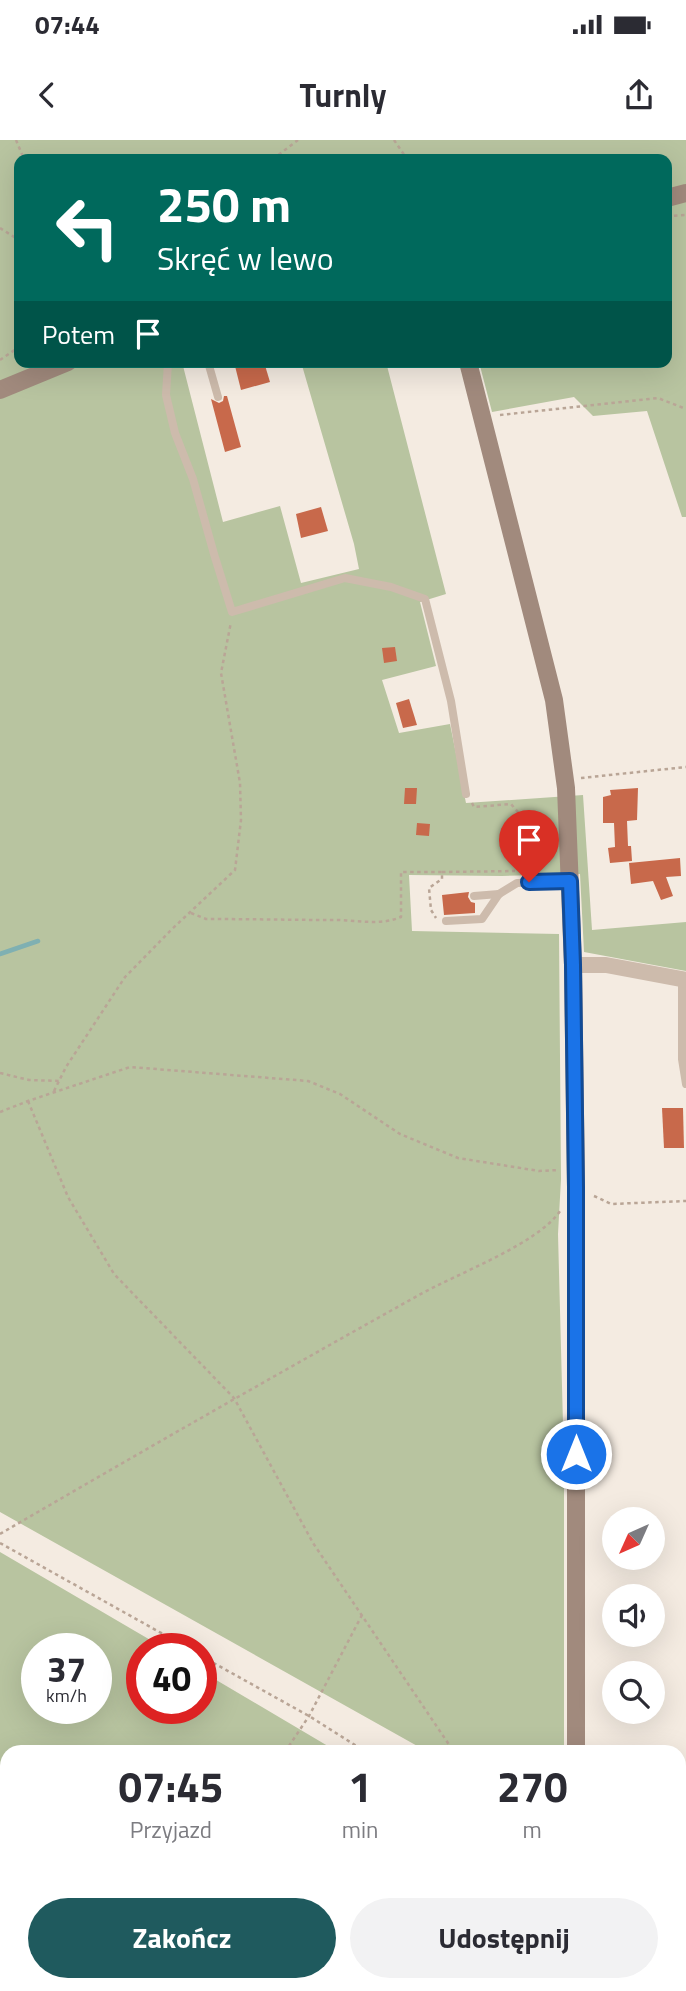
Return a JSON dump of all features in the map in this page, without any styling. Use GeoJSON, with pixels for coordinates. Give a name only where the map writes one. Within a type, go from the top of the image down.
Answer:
{"type":"FeatureCollection","features":[{"type":"Feature","properties":{"kind":"street"},"geometry":{"type":"LineString","coordinates":[[0,390],[53,368]]}},
{"type":"Feature","properties":{"kind":"street"},"geometry":{"type":"LineString","coordinates":[[470,368],[554,700],[566,788],[573,965],[576,1745]]}},
{"type":"Feature","properties":{"kind":"street"},"geometry":{"type":"LineString","coordinates":[[573,965],[606,965],[684,980]]}},
{"type":"Feature","properties":{"kind":"lane"},"geometry":{"type":"LineString","coordinates":[[168,368],[166,395],[175,433],[193,479],[232,612],[345,578],[391,587],[425,598],[451,701],[467,794]]}},
{"type":"Feature","properties":{"kind":"lane"},"geometry":{"type":"LineString","coordinates":[[210,368],[218,397]]}},
{"type":"Feature","properties":{"kind":"lane"},"geometry":{"type":"LineString","coordinates":[[446,921],[482,919],[499,894],[517,883],[570,876]]}},
{"type":"Feature","properties":{"kind":"lane"},"geometry":{"type":"LineString","coordinates":[[474,896],[499,894]]}},
{"type":"Feature","properties":{"kind":"lane"},"geometry":{"type":"LineString","coordinates":[[684,980],[682,1059],[686,1084]]}},
{"type":"Feature","properties":{"kind":"path"},"geometry":{"type":"LineString","coordinates":[[280,154],[298,140]]}},
{"type":"Feature","properties":{"kind":"path"},"geometry":{"type":"LineString","coordinates":[[483,419],[513,412],[658,398],[686,409]]}},
{"type":"Feature","properties":{"kind":"path"},"geometry":{"type":"LineString","coordinates":[[54,1092],[66,1067],[125,977],[235,870],[241,820],[240,783],[221,674],[232,612]]}},
{"type":"Feature","properties":{"kind":"path"},"geometry":{"type":"LineString","coordinates":[[591,777],[686,767]]}},
{"type":"Feature","properties":{"kind":"path"},"geometry":{"type":"LineString","coordinates":[[467,794],[474,807],[511,804],[570,876]]}},
{"type":"Feature","properties":{"kind":"path"},"geometry":{"type":"LineString","coordinates":[[190,912],[206,919],[348,920],[378,923],[401,917],[401,872],[514,869],[529,882]]}},
{"type":"Feature","properties":{"kind":"path"},"geometry":{"type":"LineString","coordinates":[[442,872],[442,879],[429,888],[431,910],[437,919],[446,921]]}},
{"type":"Feature","properties":{"kind":"path"},"geometry":{"type":"LineString","coordinates":[[0,1112],[130,1067],[308,1081],[340,1094],[400,1135],[457,1158],[575,1179],[611,1204],[686,1200]]}},
{"type":"Feature","properties":{"kind":"path"},"geometry":{"type":"LineString","coordinates":[[0,1073],[29,1080],[60,1081]]}},
{"type":"Feature","properties":{"kind":"path"},"geometry":{"type":"LineString","coordinates":[[28,1101],[68,1197],[114,1274],[234,1398],[313,1543],[449,1745]]}},
{"type":"Feature","properties":{"kind":"path"},"geometry":{"type":"LineString","coordinates":[[0,1534],[234,1398],[434,1287],[521,1243],[554,1220],[561,1209]]}},
{"type":"Feature","properties":{"kind":"path"},"geometry":{"type":"LineString","coordinates":[[0,1543],[161,1633]]}},
{"type":"Feature","properties":{"kind":"path"},"geometry":{"type":"LineString","coordinates":[[290,1745],[309,1716],[362,1615]]}},
{"type":"Feature","properties":{"kind":"path"},"geometry":{"type":"LineString","coordinates":[[217,1665],[355,1745]]}},
{"type":"Feature","properties":{"kind":"green space"},"geometry":{"type":"Polygon","coordinates":[[[0,140],[686,140],[686,517],[682,517],[647,411],[593,416],[574,397],[492,412],[481,368],[672,368],[672,154],[14,154],[14,368],[184,368],[223,522],[280,506],[301,583],[359,569],[303,368],[388,368],[446,594],[420,602],[436,666],[382,680],[399,733],[450,724],[466,803],[583,795],[592,930],[686,922],[686,971],[584,952],[580,874],[409,875],[412,931],[559,934],[561,1179],[558,1234],[564,1462],[564,1745],[416,1745],[0,1512],[0,140]]]}},
{"type":"Feature","properties":{"kind":"green space"},"geometry":{"type":"Polygon","coordinates":[[[0,1552],[138,1633],[126,1633],[126,1724],[217,1724],[217,1680],[326,1745],[0,1745],[0,1552]]]}},
{"type":"Feature","properties":{"kind":"building"},"geometry":{"type":"Polygon","coordinates":[[[236,368],[266,368],[270,382],[241,390],[236,368]]]}},
{"type":"Feature","properties":{"kind":"building"},"geometry":{"type":"Polygon","coordinates":[[[227,396],[241,447],[225,452],[211,399],[219,403],[227,396]]]}},
{"type":"Feature","properties":{"kind":"building"},"geometry":{"type":"Polygon","coordinates":[[[321,507],[328,531],[301,538],[296,514],[321,507]]]}},
{"type":"Feature","properties":{"kind":"building"},"geometry":{"type":"Polygon","coordinates":[[[395,647],[397,661],[384,663],[382,648],[395,647]]]}},
{"type":"Feature","properties":{"kind":"building"},"geometry":{"type":"Polygon","coordinates":[[[409,699],[417,725],[403,728],[396,703],[409,699]]]}},
{"type":"Feature","properties":{"kind":"building"},"geometry":{"type":"Polygon","coordinates":[[[405,788],[417,788],[416,804],[404,804],[405,788]]]}},
{"type":"Feature","properties":{"kind":"building"},"geometry":{"type":"Polygon","coordinates":[[[638,788],[637,820],[627,821],[628,846],[631,846],[632,861],[610,863],[608,848],[615,847],[614,823],[603,823],[603,797],[611,795],[610,790],[638,788]]]}},
{"type":"Feature","properties":{"kind":"building"},"geometry":{"type":"Polygon","coordinates":[[[417,823],[430,824],[429,836],[416,835],[417,823]]]}},
{"type":"Feature","properties":{"kind":"building"},"geometry":{"type":"Polygon","coordinates":[[[680,858],[681,876],[666,877],[673,896],[661,900],[653,881],[631,884],[629,863],[680,858]]]}},
{"type":"Feature","properties":{"kind":"building"},"geometry":{"type":"Polygon","coordinates":[[[469,892],[468,897],[475,903],[475,913],[444,915],[442,895],[469,892]]]}},
{"type":"Feature","properties":{"kind":"building"},"geometry":{"type":"Polygon","coordinates":[[[662,1108],[683,1108],[684,1148],[664,1148],[662,1108]]]}},
{"type":"Feature","properties":{"kind":"waterway"},"geometry":{"type":"LineString","coordinates":[[0,954],[38,941]]}},
{"type":"Feature","properties":{"kind":"route"},"geometry":{"type":"LineString","coordinates":[[529,882],[570,881],[576,1187],[576,1454]]}}]}
